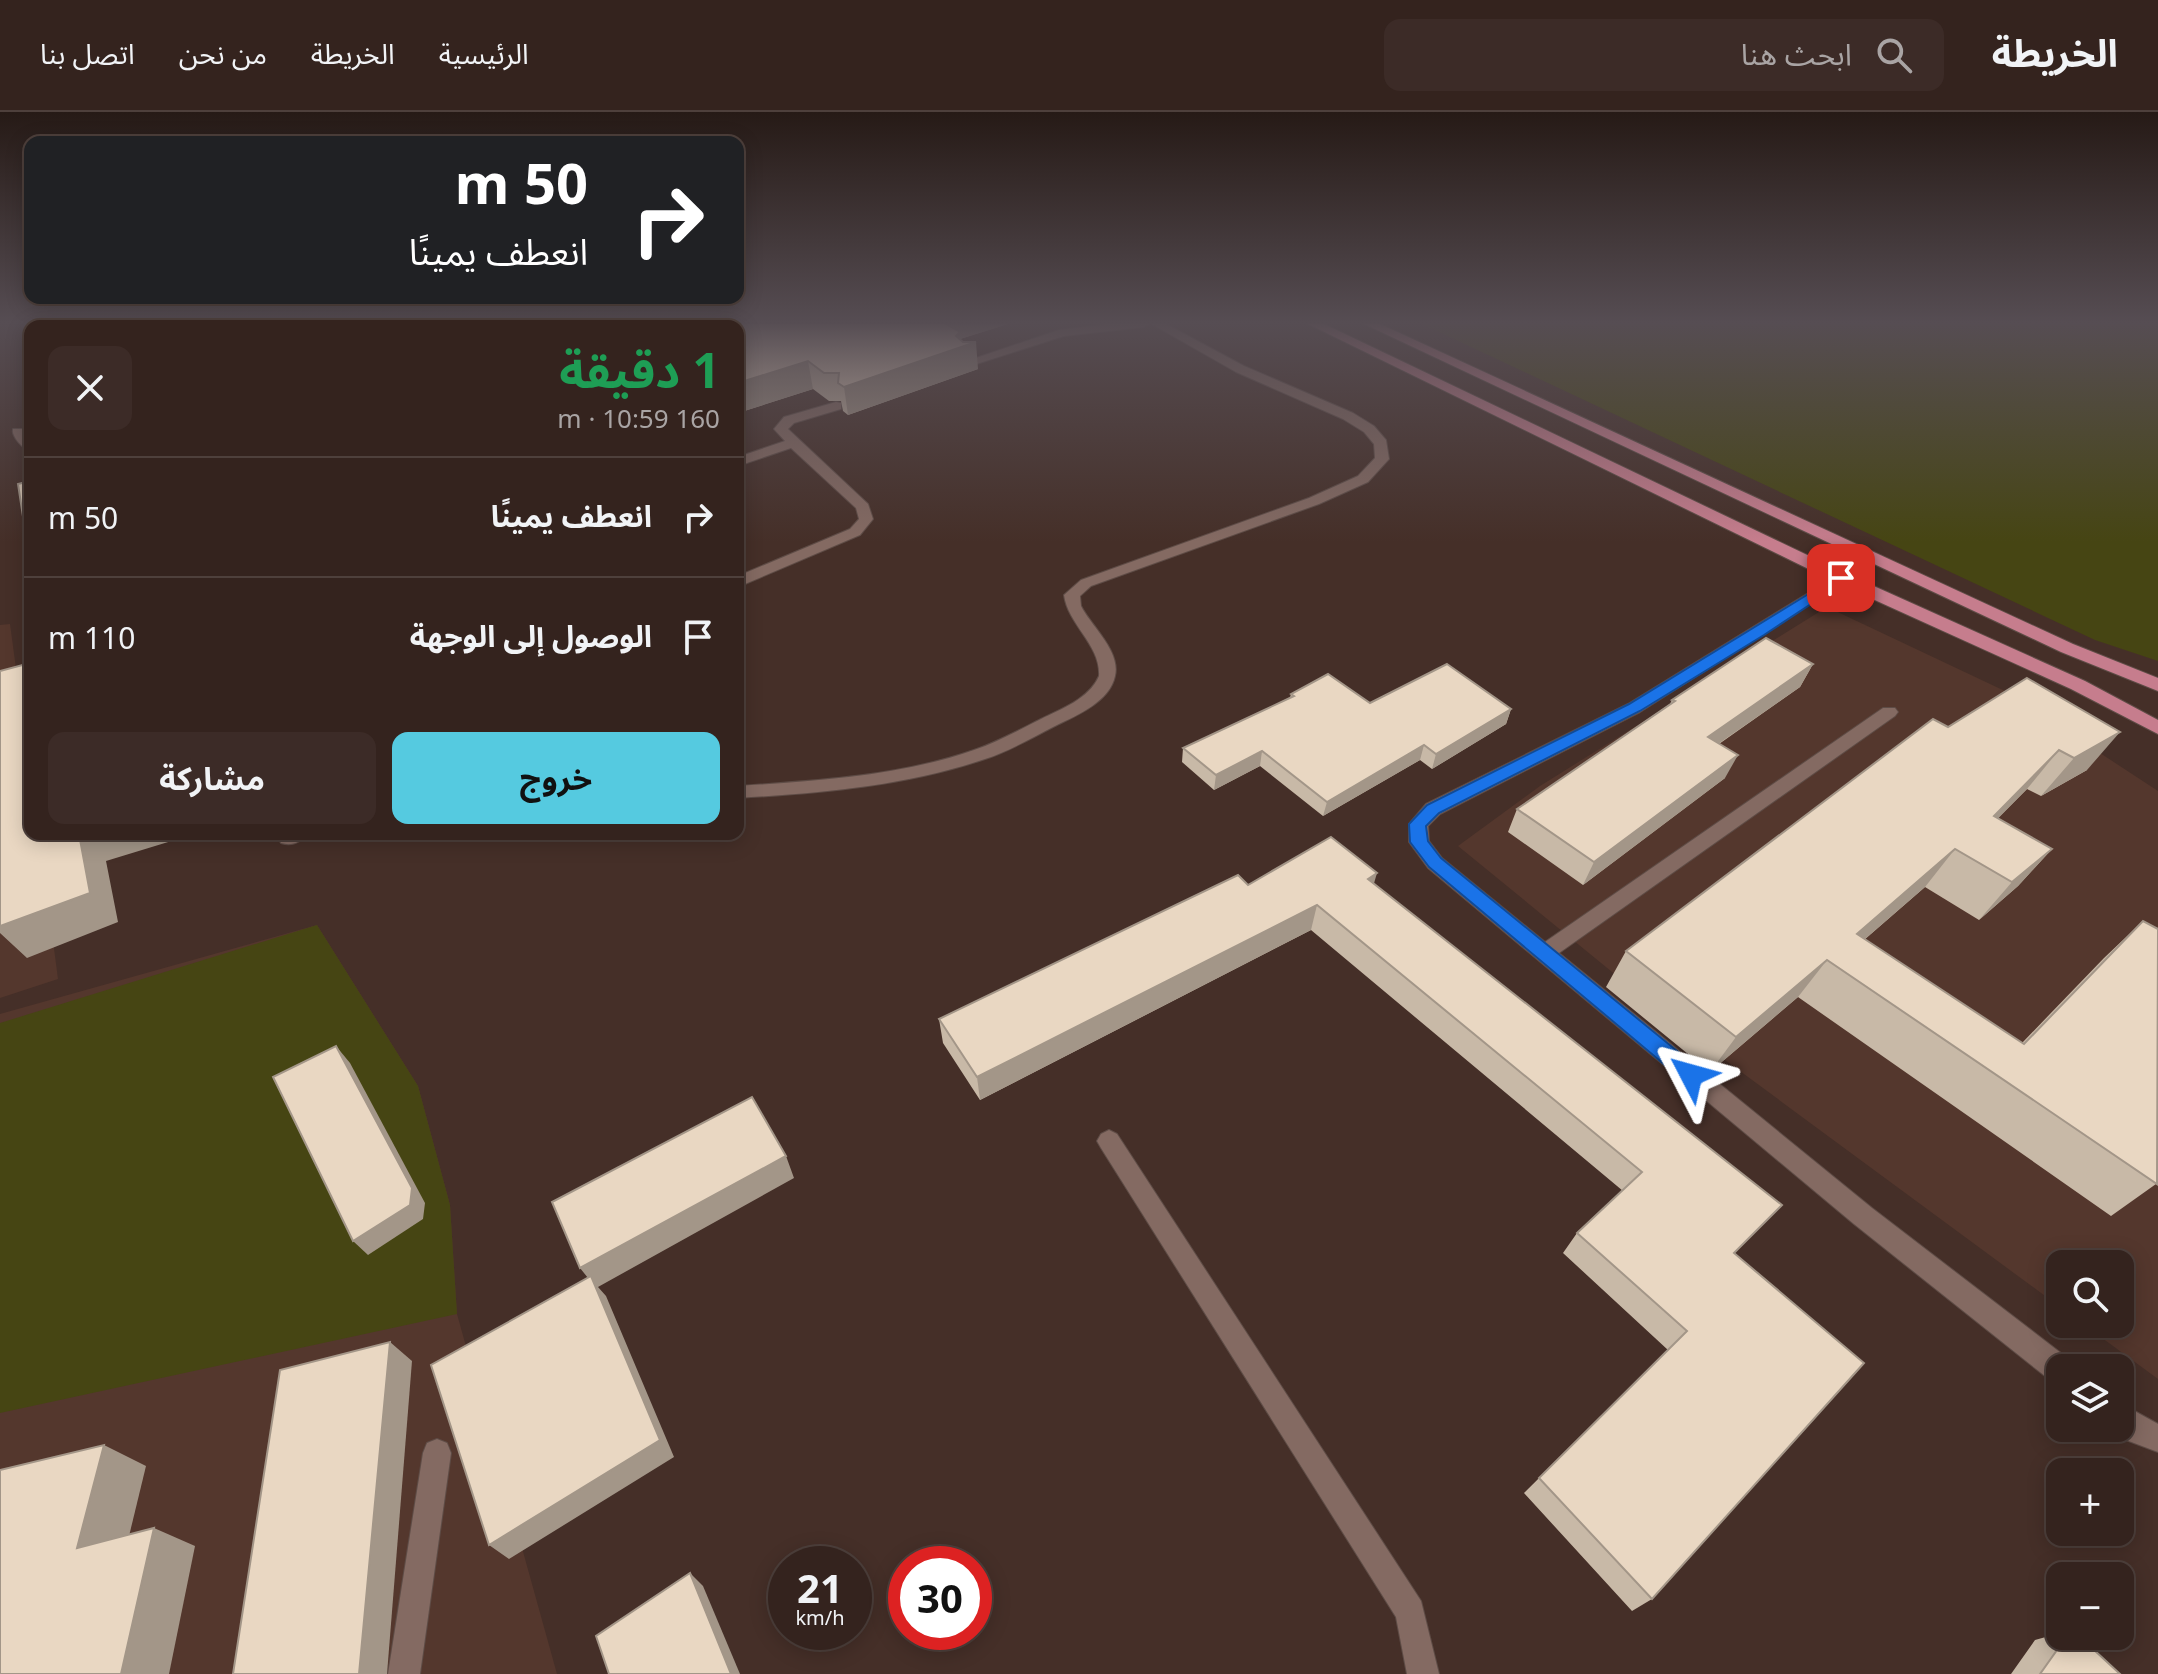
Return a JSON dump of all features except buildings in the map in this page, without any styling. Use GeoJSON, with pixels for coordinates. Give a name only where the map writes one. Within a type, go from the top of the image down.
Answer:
{"type":"FeatureCollection","features":[{"type":"Feature","properties":{"kind":"highway"},"geometry":{"type":"LineString","coordinates":[[1463,396],[1841,578],[2078,685],[2158,728]]}},
{"type":"Feature","properties":{"kind":"highway"},"geometry":{"type":"LineString","coordinates":[[1525,396],[2067,648],[2158,685]]}},
{"type":"Feature","properties":{"kind":"street"},"geometry":{"type":"LineString","coordinates":[[744,791],[897,774],[952,762],[995,748],[1068,713],[1096,693],[1107,676],[1107,660],[1072,608],[1072,595],[1086,583],[1314,501],[1363,479],[1382,459],[1381,443],[1369,429],[1302,396]]}},
{"type":"Feature","properties":{"kind":"street"},"geometry":{"type":"LineString","coordinates":[[744,579],[855,532],[866,519],[863,507],[781,429],[789,420],[836,406]]}},
{"type":"Feature","properties":{"kind":"street"},"geometry":{"type":"LineString","coordinates":[[18,432],[24,440]]}},
{"type":"Feature","properties":{"kind":"street"},"geometry":{"type":"LineString","coordinates":[[744,460],[793,443]]}},
{"type":"Feature","properties":{"kind":"street"},"geometry":{"type":"LineString","coordinates":[[1841,578],[1634,708],[1433,809],[1418,824],[1419,842],[1435,863],[1544,953],[1863,1216],[2046,1359]]}},
{"type":"Feature","properties":{"kind":"street"},"geometry":{"type":"LineString","coordinates":[[1544,953],[1889,712]]}},
{"type":"Feature","properties":{"kind":"street"},"geometry":{"type":"LineString","coordinates":[[1109,1141],[1410,1612],[1423,1674]]}},
{"type":"Feature","properties":{"kind":"street"},"geometry":{"type":"LineString","coordinates":[[2134,1428],[2158,1438]]}},
{"type":"Feature","properties":{"kind":"street"},"geometry":{"type":"LineString","coordinates":[[404,1674],[437,1453]]}},
{"type":"Feature","properties":{"kind":"shaded area"},"geometry":{"type":"Polygon","coordinates":[[[1575,396],[2158,396],[2158,661],[2095,640],[1575,396]]]}},
{"type":"Feature","properties":{"kind":"shaded area"},"geometry":{"type":"Polygon","coordinates":[[[1827,607],[2007,692],[2158,791],[2158,1379],[2134,1361],[2134,1354],[2124,1354],[2102,1338],[2134,1338],[2134,1250],[2046,1250],[2046,1297],[1672,1021],[1458,846],[1540,786],[1827,607]]]}},
{"type":"Feature","properties":{"kind":"shaded area"},"geometry":{"type":"Polygon","coordinates":[[[10,624],[24,728],[24,840],[40,840],[58,979],[0,998],[0,625],[10,624]]]}},
{"type":"Feature","properties":{"kind":"shaded area"},"geometry":{"type":"Polygon","coordinates":[[[317,925],[418,1086],[450,1205],[457,1314],[557,1674],[0,1674],[0,1014],[317,925]]]}},
{"type":"Feature","properties":{"kind":"shaded area"},"geometry":{"type":"Polygon","coordinates":[[[317,925],[418,1086],[450,1205],[457,1314],[0,1413],[0,1023],[317,925]]]}},
{"type":"Feature","properties":{"kind":"route"},"geometry":{"type":"LineString","coordinates":[[1691,1075],[1435,863],[1419,842],[1418,824],[1433,809],[1634,708],[1841,578]]}}]}
